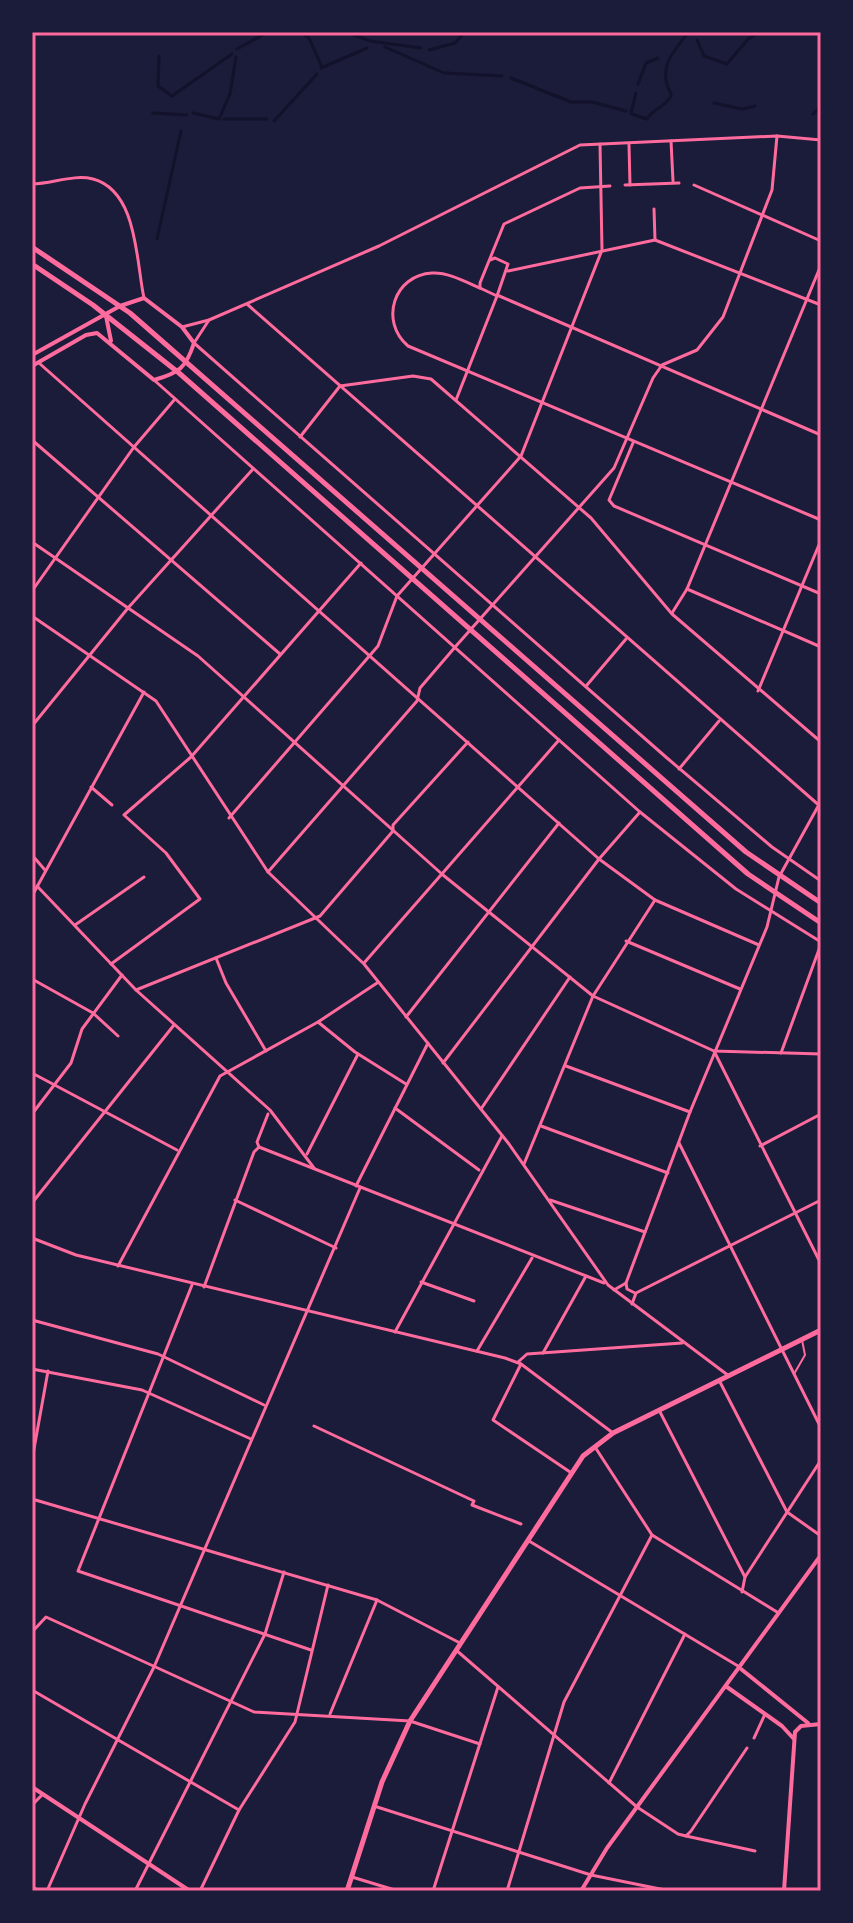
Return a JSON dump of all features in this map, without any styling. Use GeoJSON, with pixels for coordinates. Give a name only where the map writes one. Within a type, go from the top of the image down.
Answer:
{"type":"FeatureCollection","features":[{"type":"Feature","properties":{"kind":"main road"},"geometry":{"type":"LineString","coordinates":[[32,247],[120,306],[779,877],[821,903]]}},
{"type":"Feature","properties":{"kind":"main road"},"geometry":{"type":"LineString","coordinates":[[32,264],[179,373],[469,632],[773,893],[821,923]]}},
{"type":"Feature","properties":{"kind":"main road"},"geometry":{"type":"LineString","coordinates":[[347,1891],[374,1806],[410,1721],[570,1472],[613,1433],[821,1330]]}},
{"type":"Feature","properties":{"kind":"street"},"geometry":{"type":"LineString","coordinates":[[182,327],[209,320],[379,246],[580,145],[777,136],[821,140]]}},
{"type":"Feature","properties":{"kind":"street"},"geometry":{"type":"LineString","coordinates":[[268,872],[418,697],[420,688],[614,468],[653,378],[662,365],[697,350],[723,317],[772,190],[777,136]]}},
{"type":"Feature","properties":{"kind":"street"},"geometry":{"type":"LineString","coordinates":[[629,143],[628,185],[676,183],[671,141]]}},
{"type":"Feature","properties":{"kind":"street"},"geometry":{"type":"LineString","coordinates":[[229,818],[378,646],[397,596],[521,456],[602,250],[600,144]]}},
{"type":"Feature","properties":{"kind":"street"},"geometry":{"type":"LineString","coordinates":[[32,184],[86,178],[105,184],[116,193],[127,212],[144,298],[182,327],[194,343],[433,556],[494,605],[679,769],[790,861],[821,881]]}},
{"type":"Feature","properties":{"kind":"street"},"geometry":{"type":"LineString","coordinates":[[652,184],[653,194]]}},
{"type":"Feature","properties":{"kind":"street"},"geometry":{"type":"LineString","coordinates":[[694,185],[821,241]]}},
{"type":"Feature","properties":{"kind":"street"},"geometry":{"type":"LineString","coordinates":[[480,288],[504,224],[580,188],[610,186]]}},
{"type":"Feature","properties":{"kind":"street"},"geometry":{"type":"LineString","coordinates":[[654,209],[655,240]]}},
{"type":"Feature","properties":{"kind":"street"},"geometry":{"type":"LineString","coordinates":[[508,271],[655,240],[821,305]]}},
{"type":"Feature","properties":{"kind":"street"},"geometry":{"type":"LineString","coordinates":[[490,260],[503,261],[508,271]]}},
{"type":"Feature","properties":{"kind":"street"},"geometry":{"type":"LineString","coordinates":[[672,614],[687,589],[821,265]]}},
{"type":"Feature","properties":{"kind":"street"},"geometry":{"type":"LineString","coordinates":[[456,400],[508,271]]}},
{"type":"Feature","properties":{"kind":"street"},"geometry":{"type":"LineString","coordinates":[[821,435],[446,274],[430,273],[409,280],[395,297],[393,322],[397,335],[408,346],[821,520]]}},
{"type":"Feature","properties":{"kind":"street"},"geometry":{"type":"LineString","coordinates":[[32,355],[120,306],[144,298]]}},
{"type":"Feature","properties":{"kind":"street"},"geometry":{"type":"LineString","coordinates":[[247,304],[719,721],[820,805],[779,877],[759,945],[690,1112],[626,1283],[627,1289],[636,1293]]}},
{"type":"Feature","properties":{"kind":"street"},"geometry":{"type":"LineString","coordinates":[[106,316],[111,341]]}},
{"type":"Feature","properties":{"kind":"street"},"geometry":{"type":"LineString","coordinates":[[154,380],[179,373],[188,363],[194,343],[209,320]]}},
{"type":"Feature","properties":{"kind":"street"},"geometry":{"type":"LineString","coordinates":[[32,366],[89,334],[102,334],[640,812],[769,912],[821,943],[781,1053]]}},
{"type":"Feature","properties":{"kind":"street"},"geometry":{"type":"LineString","coordinates":[[39,363],[599,859],[655,900],[759,945]]}},
{"type":"Feature","properties":{"kind":"street"},"geometry":{"type":"LineString","coordinates":[[300,437],[340,386],[419,375],[431,379],[608,536],[672,614],[821,742]]}},
{"type":"Feature","properties":{"kind":"street"},"geometry":{"type":"LineString","coordinates":[[32,591],[134,447],[175,399]]}},
{"type":"Feature","properties":{"kind":"street"},"geometry":{"type":"LineString","coordinates":[[32,440],[280,654]]}},
{"type":"Feature","properties":{"kind":"street"},"geometry":{"type":"LineString","coordinates":[[633,443],[609,500],[614,506],[821,594]]}},
{"type":"Feature","properties":{"kind":"street"},"geometry":{"type":"LineString","coordinates":[[32,726],[128,608],[253,469]]}},
{"type":"Feature","properties":{"kind":"street"},"geometry":{"type":"LineString","coordinates":[[758,691],[821,540]]}},
{"type":"Feature","properties":{"kind":"street"},"geometry":{"type":"LineString","coordinates":[[32,542],[198,656],[443,875],[593,996],[714,1051],[821,1054]]}},
{"type":"Feature","properties":{"kind":"street"},"geometry":{"type":"LineString","coordinates":[[111,964],[199,901],[200,895],[166,853],[124,815],[191,757],[361,563]]}},
{"type":"Feature","properties":{"kind":"street"},"geometry":{"type":"LineString","coordinates":[[687,589],[821,647]]}},
{"type":"Feature","properties":{"kind":"street"},"geometry":{"type":"LineString","coordinates":[[32,616],[156,701],[229,818],[268,872],[364,964],[502,1135],[608,1285],[729,1376]]}},
{"type":"Feature","properties":{"kind":"street"},"geometry":{"type":"LineString","coordinates":[[586,686],[626,639]]}},
{"type":"Feature","properties":{"kind":"street"},"geometry":{"type":"LineString","coordinates":[[32,896],[144,692]]}},
{"type":"Feature","properties":{"kind":"street"},"geometry":{"type":"LineString","coordinates":[[679,769],[719,721]]}},
{"type":"Feature","properties":{"kind":"street"},"geometry":{"type":"LineString","coordinates":[[364,964],[559,740]]}},
{"type":"Feature","properties":{"kind":"street"},"geometry":{"type":"LineString","coordinates":[[136,990],[316,917],[468,742]]}},
{"type":"Feature","properties":{"kind":"street"},"geometry":{"type":"LineString","coordinates":[[91,787],[112,805]]}},
{"type":"Feature","properties":{"kind":"street"},"geometry":{"type":"LineString","coordinates":[[443,1063],[599,859],[640,812]]}},
{"type":"Feature","properties":{"kind":"street"},"geometry":{"type":"LineString","coordinates":[[406,1017],[559,823]]}},
{"type":"Feature","properties":{"kind":"street"},"geometry":{"type":"LineString","coordinates":[[32,855],[45,870]]}},
{"type":"Feature","properties":{"kind":"street"},"geometry":{"type":"LineString","coordinates":[[75,925],[144,877]]}},
{"type":"Feature","properties":{"kind":"street"},"geometry":{"type":"LineString","coordinates":[[37,886],[136,990],[270,1110],[307,1154],[315,1169]]}},
{"type":"Feature","properties":{"kind":"street"},"geometry":{"type":"LineString","coordinates":[[524,1164],[593,996],[655,900]]}},
{"type":"Feature","properties":{"kind":"street"},"geometry":{"type":"LineString","coordinates":[[626,941],[740,989]]}},
{"type":"Feature","properties":{"kind":"street"},"geometry":{"type":"LineString","coordinates":[[216,958],[226,983],[266,1051]]}},
{"type":"Feature","properties":{"kind":"street"},"geometry":{"type":"LineString","coordinates":[[32,1114],[73,1060],[79,1035],[122,975]]}},
{"type":"Feature","properties":{"kind":"street"},"geometry":{"type":"LineString","coordinates":[[481,1109],[570,977]]}},
{"type":"Feature","properties":{"kind":"street"},"geometry":{"type":"LineString","coordinates":[[32,979],[93,1013],[118,1036]]}},
{"type":"Feature","properties":{"kind":"street"},"geometry":{"type":"LineString","coordinates":[[118,1266],[220,1076],[318,1022],[377,983]]}},
{"type":"Feature","properties":{"kind":"street"},"geometry":{"type":"LineString","coordinates":[[318,1022],[358,1054],[407,1084]]}},
{"type":"Feature","properties":{"kind":"street"},"geometry":{"type":"LineString","coordinates":[[32,1203],[174,1025]]}},
{"type":"Feature","properties":{"kind":"street"},"geometry":{"type":"LineString","coordinates":[[47,1891],[154,1667],[336,1248],[358,1187],[428,1043]]}},
{"type":"Feature","properties":{"kind":"street"},"geometry":{"type":"LineString","coordinates":[[714,1051],[821,1264]]}},
{"type":"Feature","properties":{"kind":"street"},"geometry":{"type":"LineString","coordinates":[[307,1154],[358,1054]]}},
{"type":"Feature","properties":{"kind":"street"},"geometry":{"type":"LineString","coordinates":[[566,1065],[690,1112]]}},
{"type":"Feature","properties":{"kind":"street"},"geometry":{"type":"LineString","coordinates":[[32,1073],[179,1151]]}},
{"type":"Feature","properties":{"kind":"street"},"geometry":{"type":"LineString","coordinates":[[395,1108],[480,1171]]}},
{"type":"Feature","properties":{"kind":"street"},"geometry":{"type":"LineString","coordinates":[[259,1147],[257,1142],[268,1114]]}},
{"type":"Feature","properties":{"kind":"street"},"geometry":{"type":"LineString","coordinates":[[760,1146],[821,1114]]}},
{"type":"Feature","properties":{"kind":"street"},"geometry":{"type":"LineString","coordinates":[[541,1126],[668,1173]]}},
{"type":"Feature","properties":{"kind":"street"},"geometry":{"type":"LineString","coordinates":[[395,1332],[502,1135]]}},
{"type":"Feature","properties":{"kind":"street"},"geometry":{"type":"LineString","coordinates":[[679,1143],[821,1428]]}},
{"type":"Feature","properties":{"kind":"street"},"geometry":{"type":"LineString","coordinates":[[259,1147],[608,1285]]}},
{"type":"Feature","properties":{"kind":"street"},"geometry":{"type":"LineString","coordinates":[[204,1287],[235,1200],[254,1152],[259,1147]]}},
{"type":"Feature","properties":{"kind":"street"},"geometry":{"type":"LineString","coordinates":[[235,1200],[336,1248]]}},
{"type":"Feature","properties":{"kind":"street"},"geometry":{"type":"LineString","coordinates":[[548,1200],[645,1232]]}},
{"type":"Feature","properties":{"kind":"street"},"geometry":{"type":"LineString","coordinates":[[632,1304],[636,1293],[821,1200]]}},
{"type":"Feature","properties":{"kind":"street"},"geometry":{"type":"LineString","coordinates":[[32,1238],[64,1252],[192,1285],[520,1363],[613,1433]]}},
{"type":"Feature","properties":{"kind":"street"},"geometry":{"type":"LineString","coordinates":[[477,1351],[532,1256]]}},
{"type":"Feature","properties":{"kind":"street"},"geometry":{"type":"LineString","coordinates":[[543,1353],[587,1276]]}},
{"type":"Feature","properties":{"kind":"street"},"geometry":{"type":"LineString","coordinates":[[421,1282],[474,1301]]}},
{"type":"Feature","properties":{"kind":"street"},"geometry":{"type":"LineString","coordinates":[[614,1290],[626,1283]]}},
{"type":"Feature","properties":{"kind":"street"},"geometry":{"type":"LineString","coordinates":[[192,1285],[78,1571],[311,1650]]}},
{"type":"Feature","properties":{"kind":"street"},"geometry":{"type":"LineString","coordinates":[[32,1320],[154,1353],[266,1405]]}},
{"type":"Feature","properties":{"kind":"street"},"geometry":{"type":"LineString","coordinates":[[570,1472],[493,1420],[527,1354],[682,1343]]}},
{"type":"Feature","properties":{"kind":"street"},"geometry":{"type":"LineString","coordinates":[[32,1369],[149,1394],[251,1439]]}},
{"type":"Feature","properties":{"kind":"street"},"geometry":{"type":"LineString","coordinates":[[32,1460],[48,1371]]}},
{"type":"Feature","properties":{"kind":"street"},"geometry":{"type":"LineString","coordinates":[[720,1381],[787,1512],[821,1536]]}},
{"type":"Feature","properties":{"kind":"street"},"geometry":{"type":"LineString","coordinates":[[659,1410],[745,1577]]}},
{"type":"Feature","properties":{"kind":"street"},"geometry":{"type":"LineString","coordinates":[[32,1414],[40,1415]]}},
{"type":"Feature","properties":{"kind":"street"},"geometry":{"type":"LineString","coordinates":[[314,1426],[474,1501],[472,1505],[520,1524]]}},
{"type":"Feature","properties":{"kind":"street"},"geometry":{"type":"LineString","coordinates":[[595,1447],[652,1535],[780,1614]]}},
{"type":"Feature","properties":{"kind":"street"},"geometry":{"type":"LineString","coordinates":[[742,1592],[745,1577],[821,1460]]}},
{"type":"Feature","properties":{"kind":"street"},"geometry":{"type":"LineString","coordinates":[[32,1499],[377,1600],[460,1643]]}},
{"type":"Feature","properties":{"kind":"street"},"geometry":{"type":"LineString","coordinates":[[507,1891],[566,1696],[652,1535]]}},
{"type":"Feature","properties":{"kind":"street"},"geometry":{"type":"LineString","coordinates":[[526,1540],[685,1632],[741,1669],[810,1724]]}},
{"type":"Feature","properties":{"kind":"street"},"geometry":{"type":"LineString","coordinates":[[581,1891],[637,1807],[741,1669],[821,1555]]}},
{"type":"Feature","properties":{"kind":"street"},"geometry":{"type":"LineString","coordinates":[[135,1891],[265,1634],[284,1572]]}},
{"type":"Feature","properties":{"kind":"street"},"geometry":{"type":"LineString","coordinates":[[200,1891],[239,1810],[298,1713],[328,1585]]}},
{"type":"Feature","properties":{"kind":"street"},"geometry":{"type":"LineString","coordinates":[[330,1714],[377,1600]]}},
{"type":"Feature","properties":{"kind":"street"},"geometry":{"type":"LineString","coordinates":[[32,1632],[46,1617],[254,1712],[410,1721],[480,1744]]}},
{"type":"Feature","properties":{"kind":"street"},"geometry":{"type":"LineString","coordinates":[[609,1783],[685,1632]]}},
{"type":"Feature","properties":{"kind":"street"},"geometry":{"type":"LineString","coordinates":[[456,1650],[637,1807],[686,1836],[755,1851]]}},
{"type":"Feature","properties":{"kind":"street"},"geometry":{"type":"LineString","coordinates":[[433,1891],[498,1687]]}},
{"type":"Feature","properties":{"kind":"street"},"geometry":{"type":"LineString","coordinates":[[727,1687],[794,1740]]}},
{"type":"Feature","properties":{"kind":"street"},"geometry":{"type":"LineString","coordinates":[[32,1690],[239,1810]]}},
{"type":"Feature","properties":{"kind":"street"},"geometry":{"type":"LineString","coordinates":[[754,1738],[765,1714]]}},
{"type":"Feature","properties":{"kind":"street"},"geometry":{"type":"LineString","coordinates":[[784,1891],[794,1740],[798,1728],[821,1724]]}},
{"type":"Feature","properties":{"kind":"street"},"geometry":{"type":"LineString","coordinates":[[686,1836],[747,1748]]}},
{"type":"Feature","properties":{"kind":"street"},"geometry":{"type":"LineString","coordinates":[[32,1787],[190,1891]]}},
{"type":"Feature","properties":{"kind":"street"},"geometry":{"type":"LineString","coordinates":[[32,1805],[43,1794]]}},
{"type":"Feature","properties":{"kind":"street"},"geometry":{"type":"LineString","coordinates":[[374,1806],[591,1875],[670,1891]]}},
{"type":"Feature","properties":{"kind":"street"},"geometry":{"type":"LineString","coordinates":[[352,1877],[398,1891]]}},
{"type":"Feature","properties":{"kind":"street"},"geometry":{"type":"LineString","coordinates":[[32,1887],[40,1891]]}},
{"type":"Feature","properties":{"kind":"lane"},"geometry":{"type":"LineString","coordinates":[[794,1375],[805,1355],[802,1339]]}},
{"type":"Feature","properties":{"kind":"waterway"},"geometry":{"type":"LineString","coordinates":[[237,49],[268,32]]}},
{"type":"Feature","properties":{"kind":"waterway"},"geometry":{"type":"LineString","coordinates":[[300,32],[309,38],[322,67]]}},
{"type":"Feature","properties":{"kind":"waterway"},"geometry":{"type":"LineString","coordinates":[[346,32],[370,41],[421,48]]}},
{"type":"Feature","properties":{"kind":"waterway"},"geometry":{"type":"LineString","coordinates":[[429,50],[455,43],[465,32]]}},
{"type":"Feature","properties":{"kind":"waterway"},"geometry":{"type":"LineString","coordinates":[[697,40],[704,56],[727,64],[748,39],[760,32]]}},
{"type":"Feature","properties":{"kind":"waterway"},"geometry":{"type":"LineString","coordinates":[[671,94],[666,69],[672,54],[688,33]]}},
{"type":"Feature","properties":{"kind":"waterway"},"geometry":{"type":"LineString","coordinates":[[385,47],[444,73],[502,76]]}},
{"type":"Feature","properties":{"kind":"waterway"},"geometry":{"type":"LineString","coordinates":[[321,68],[367,48]]}},
{"type":"Feature","properties":{"kind":"waterway"},"geometry":{"type":"LineString","coordinates":[[159,56],[158,86],[172,96],[232,54]]}},
{"type":"Feature","properties":{"kind":"waterway"},"geometry":{"type":"LineString","coordinates":[[193,113],[219,119],[230,94],[236,57]]}},
{"type":"Feature","properties":{"kind":"waterway"},"geometry":{"type":"LineString","coordinates":[[638,84],[646,63],[658,58]]}},
{"type":"Feature","properties":{"kind":"waterway"},"geometry":{"type":"LineString","coordinates":[[274,121],[317,74]]}},
{"type":"Feature","properties":{"kind":"waterway"},"geometry":{"type":"LineString","coordinates":[[511,78],[571,102],[592,102],[626,111]]}},
{"type":"Feature","properties":{"kind":"waterway"},"geometry":{"type":"LineString","coordinates":[[631,113],[636,93]]}},
{"type":"Feature","properties":{"kind":"waterway"},"geometry":{"type":"LineString","coordinates":[[632,114],[647,119],[671,96]]}},
{"type":"Feature","properties":{"kind":"waterway"},"geometry":{"type":"LineString","coordinates":[[714,103],[742,109],[755,106]]}},
{"type":"Feature","properties":{"kind":"waterway"},"geometry":{"type":"LineString","coordinates":[[813,114],[821,107]]}},
{"type":"Feature","properties":{"kind":"waterway"},"geometry":{"type":"LineString","coordinates":[[153,113],[187,115]]}},
{"type":"Feature","properties":{"kind":"waterway"},"geometry":{"type":"LineString","coordinates":[[224,119],[267,119]]}},
{"type":"Feature","properties":{"kind":"waterway"},"geometry":{"type":"LineString","coordinates":[[157,239],[181,131]]}}]}
